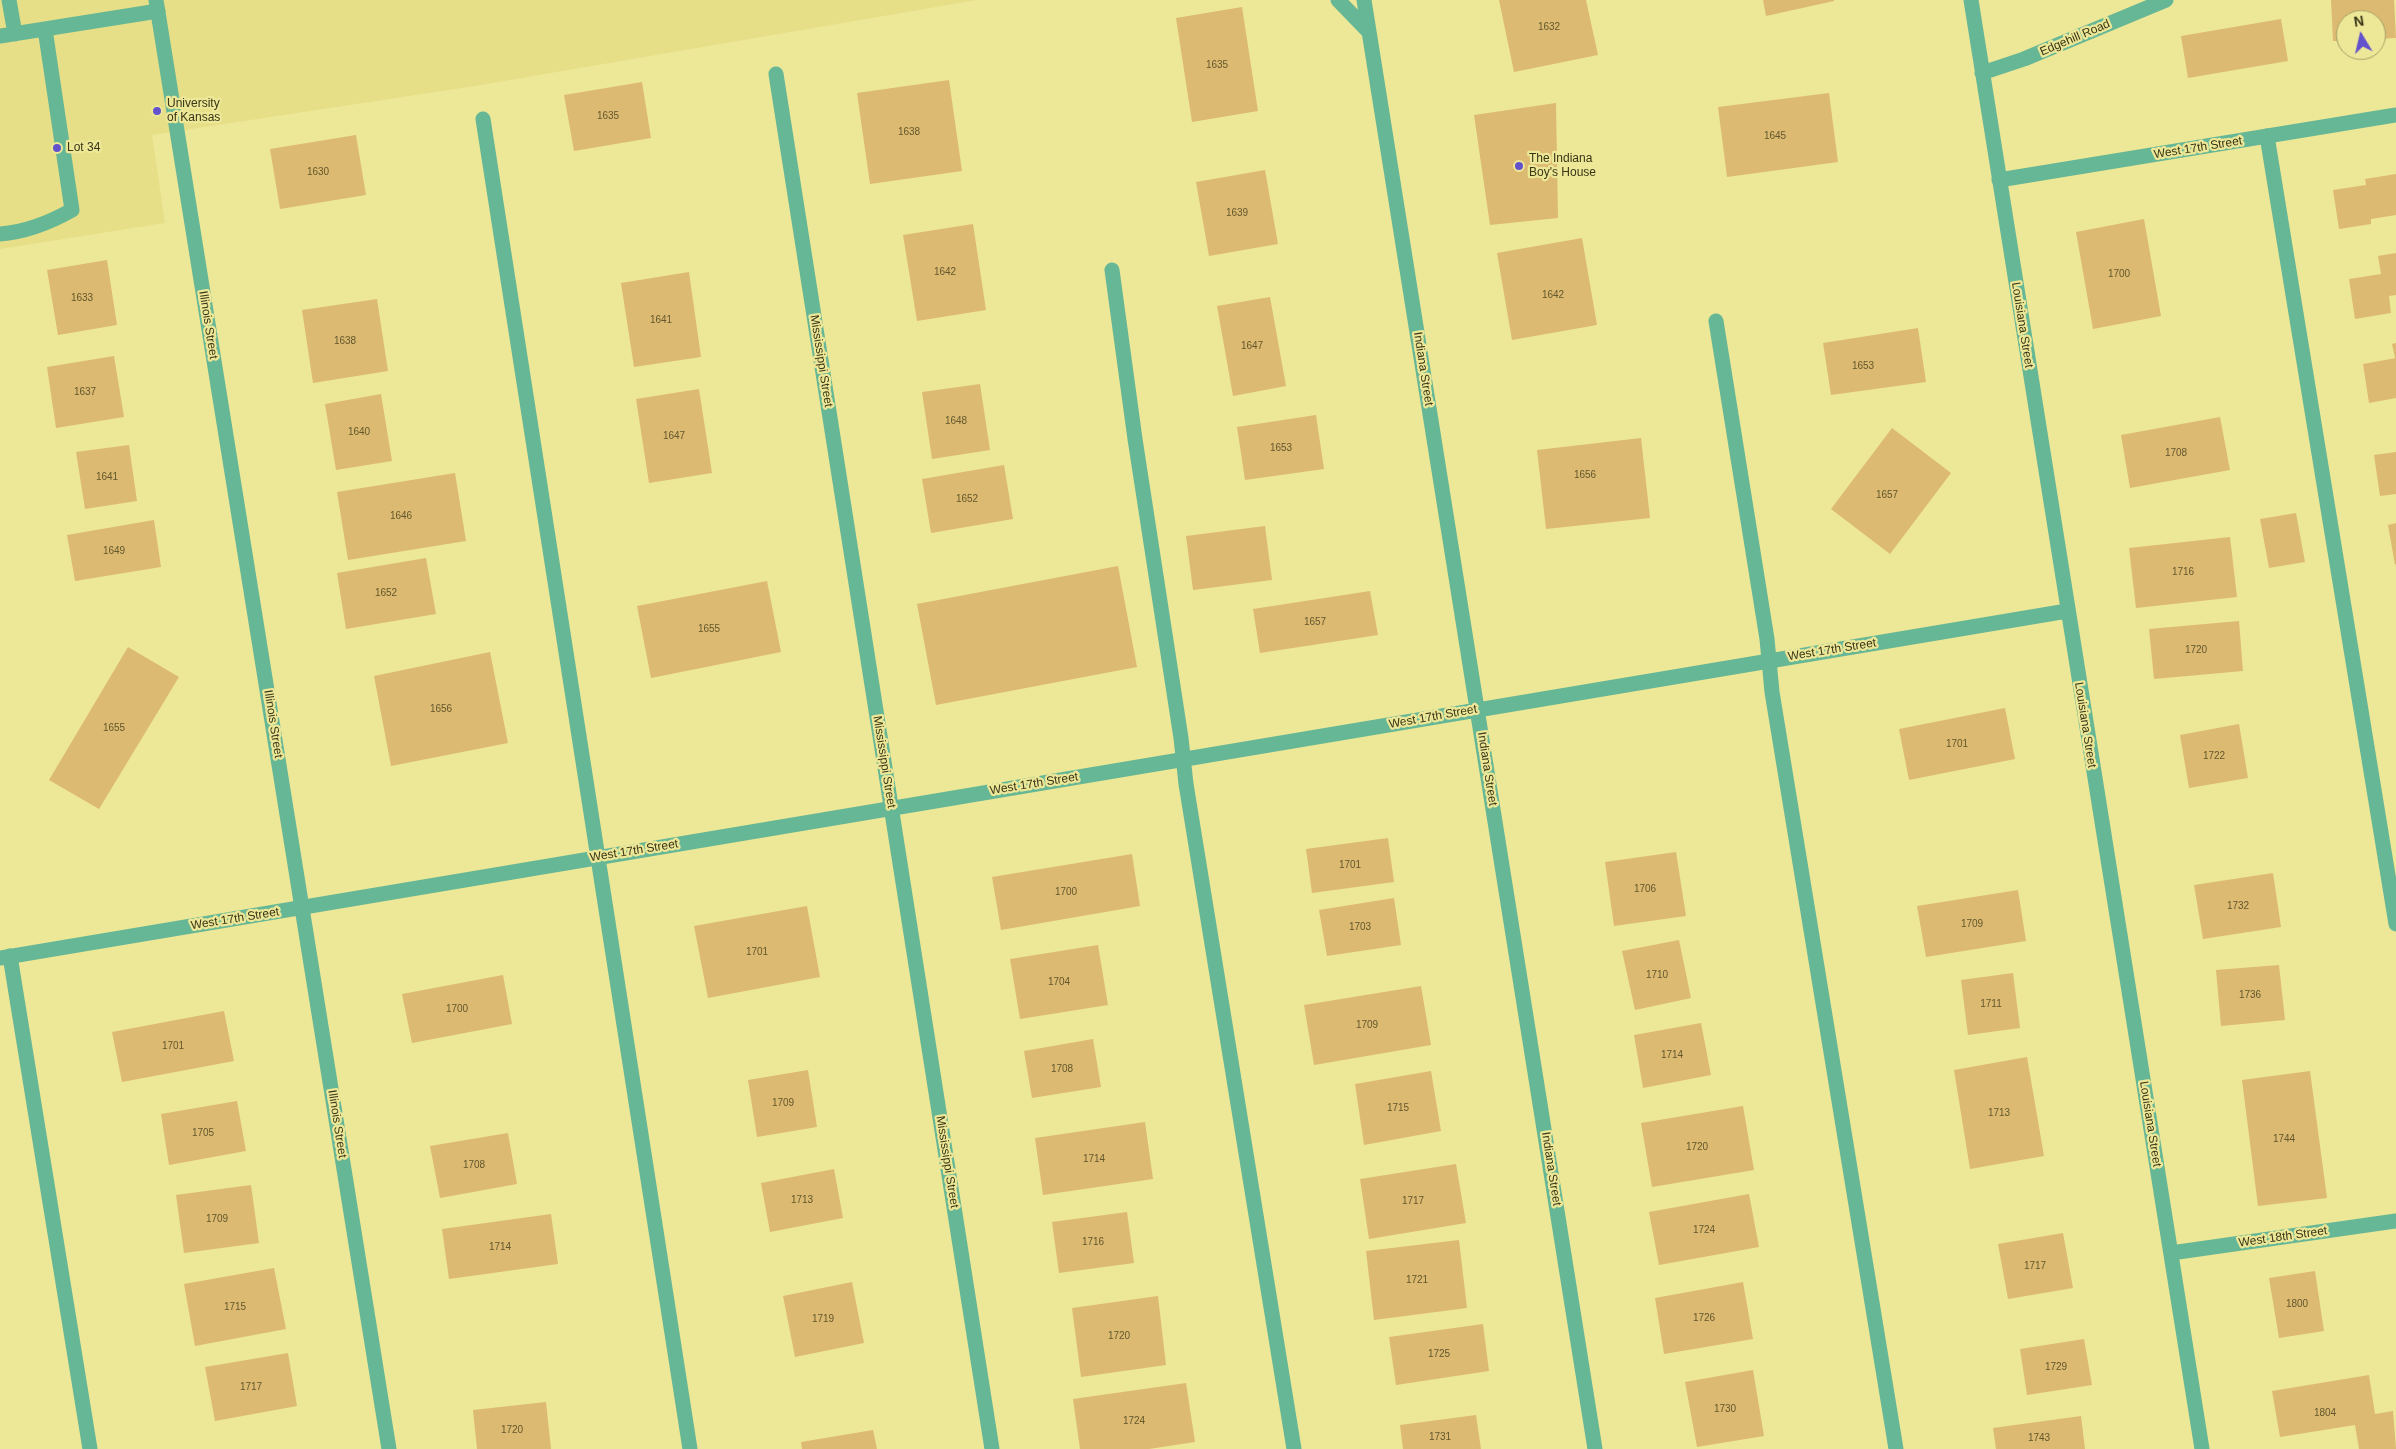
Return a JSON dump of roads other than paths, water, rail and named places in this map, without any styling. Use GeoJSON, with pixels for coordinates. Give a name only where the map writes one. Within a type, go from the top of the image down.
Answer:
{"type":"FeatureCollection","features":[{"type":"Feature","properties":{"kind":"street"},"geometry":{"type":"LineString","coordinates":[[9,0],[7,35],[157,6]]}},
{"type":"Feature","properties":{"kind":"street"},"geometry":{"type":"LineString","coordinates":[[1338,0],[1369,32]]}},
{"type":"Feature","properties":{"kind":"street","name":"Indiana Street"},"geometry":{"type":"LineString","coordinates":[[1364,0],[1595,1449]]}},
{"type":"Feature","properties":{"kind":"street","name":"Louisiana Street"},"geometry":{"type":"LineString","coordinates":[[1971,0],[2202,1449]]}},
{"type":"Feature","properties":{"kind":"street","name":"Edgehill Road"},"geometry":{"type":"LineString","coordinates":[[1982,73],[2024,59],[2166,0]]}},
{"type":"Feature","properties":{"kind":"street","name":"Illinois Street"},"geometry":{"type":"LineString","coordinates":[[157,6],[389,1449]]}},
{"type":"Feature","properties":{"kind":"street"},"geometry":{"type":"LineString","coordinates":[[0,234],[19,233],[48,223],[72,210],[45,29]]}},
{"type":"Feature","properties":{"kind":"street","name":"Mississippi Street"},"geometry":{"type":"LineString","coordinates":[[776,74],[992,1449]]}},
{"type":"Feature","properties":{"kind":"street","name":"West 17th Street"},"geometry":{"type":"LineString","coordinates":[[1999,180],[2396,116]]}},
{"type":"Feature","properties":{"kind":"street"},"geometry":{"type":"LineString","coordinates":[[482,119],[690,1449]]}},
{"type":"Feature","properties":{"kind":"street"},"geometry":{"type":"LineString","coordinates":[[2267,136],[2396,924]]}},
{"type":"Feature","properties":{"kind":"street"},"geometry":{"type":"LineString","coordinates":[[1112,270],[1135,440],[1183,760],[1294,1449]]}},
{"type":"Feature","properties":{"kind":"street"},"geometry":{"type":"LineString","coordinates":[[1716,321],[1896,1449]]}},
{"type":"Feature","properties":{"kind":"street","name":"West 17th Street"},"geometry":{"type":"LineString","coordinates":[[5,957],[2067,611]]}},
{"type":"Feature","properties":{"kind":"street"},"geometry":{"type":"LineString","coordinates":[[5,957],[90,1449]]}},
{"type":"Feature","properties":{"kind":"street","name":"West 18th Street"},"geometry":{"type":"LineString","coordinates":[[2171,1253],[2396,1221]]}},
{"type":"Feature","properties":{"kind":"place","name":"University of Kansas"},"geometry":{"type":"Point","coordinates":[157,111]}},
{"type":"Feature","properties":{"kind":"place","name":"Lot 34"},"geometry":{"type":"Point","coordinates":[57,148]}},
{"type":"Feature","properties":{"kind":"place","name":"The Indiana Boy's House"},"geometry":{"type":"Point","coordinates":[1519,166]}}]}
